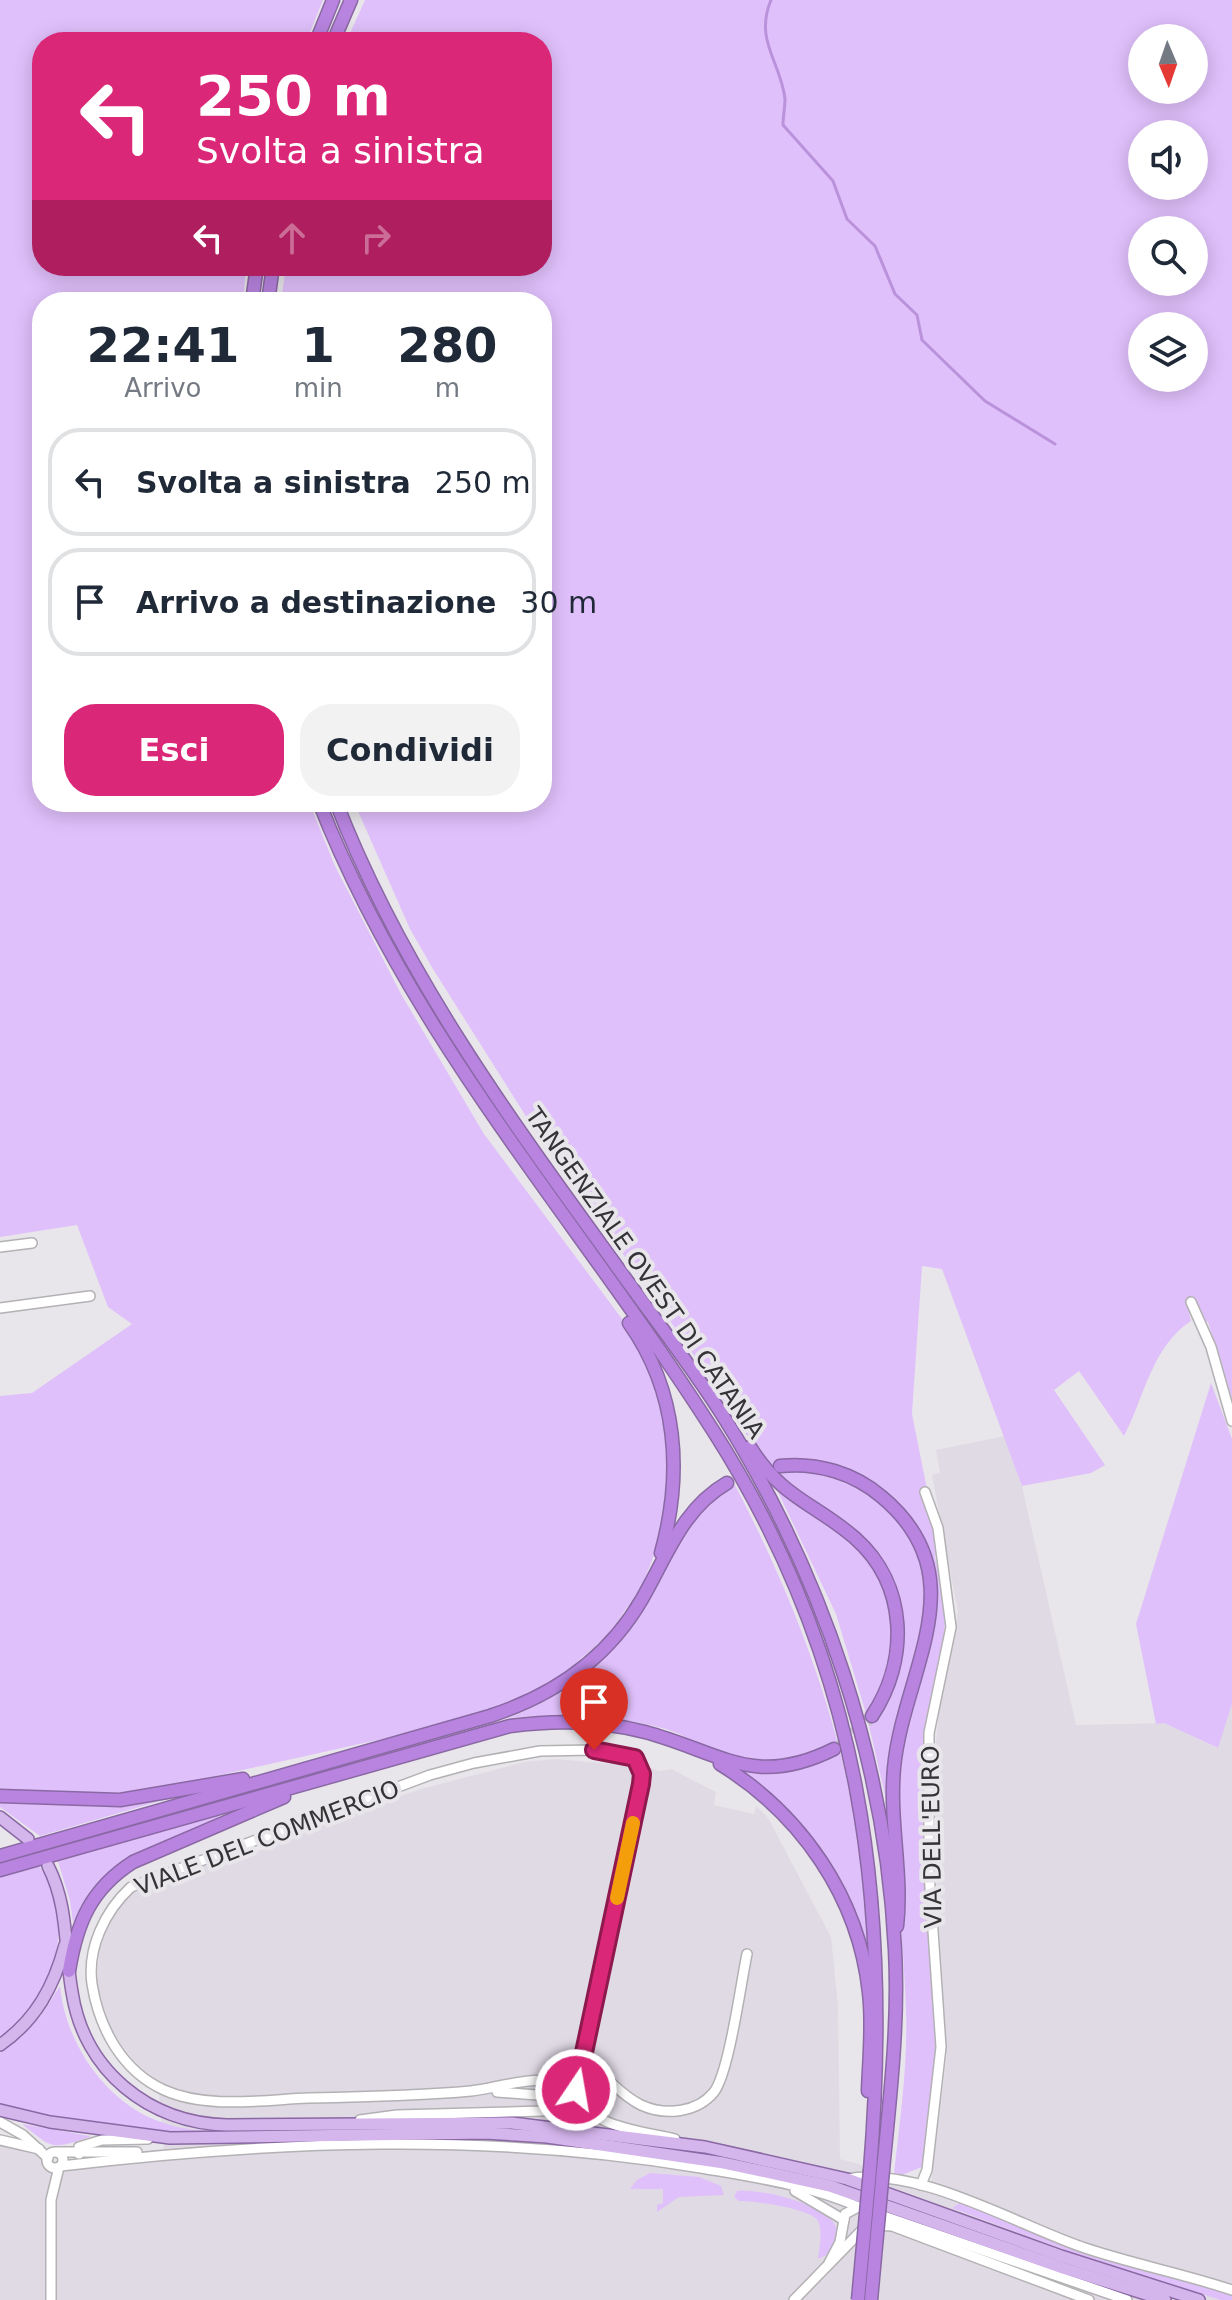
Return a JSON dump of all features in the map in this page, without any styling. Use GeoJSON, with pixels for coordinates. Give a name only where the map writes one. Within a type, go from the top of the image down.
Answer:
{"type":"FeatureCollection","features":[{"type":"Feature","properties":{"kind":"highway"},"geometry":{"type":"LineString","coordinates":[[320,32],[333,0]]}},
{"type":"Feature","properties":{"kind":"highway"},"geometry":{"type":"LineString","coordinates":[[337,32],[351,0]]}},
{"type":"Feature","properties":{"kind":"highway","name":"TANGENZIALE OVEST DI CATANIA"},"geometry":{"type":"LineString","coordinates":[[323,812],[365,906],[397,967],[466,1080],[676,1374],[743,1481],[787,1568],[829,1681],[854,1775],[872,1885],[879,2006],[877,2170]]}},
{"type":"Feature","properties":{"kind":"highway","name":"TANGENZIALE OVEST DI CATANIA"},"geometry":{"type":"LineString","coordinates":[[340,812],[380,900],[438,1006],[515,1127],[724,1417],[802,1563],[845,1676],[870,1772],[895,1949],[893,2057],[877,2170]]}},
{"type":"Feature","properties":{"kind":"highway"},"geometry":{"type":"LineString","coordinates":[[592,1258],[609,1294],[646,1349],[668,1407],[674,1449],[673,1498],[655,1575]]}},
{"type":"Feature","properties":{"kind":"highway"},"geometry":{"type":"LineString","coordinates":[[612,1261],[669,1326],[773,1478],[804,1505],[855,1539],[883,1574],[894,1603],[899,1641],[888,1687],[872,1716]]}},
{"type":"Feature","properties":{"kind":"highway"},"geometry":{"type":"LineString","coordinates":[[780,1466],[807,1466],[834,1471],[878,1493],[913,1531],[930,1576],[930,1625],[900,1730],[894,1769],[892,1821],[899,1909],[895,1949]]}},
{"type":"Feature","properties":{"kind":"highway"},"geometry":{"type":"LineString","coordinates":[[0,1856],[516,1708],[566,1681],[610,1644],[655,1575],[689,1513],[727,1483]]}},
{"type":"Feature","properties":{"kind":"highway"},"geometry":{"type":"LineString","coordinates":[[0,1870],[510,1726],[541,1721],[620,1726],[738,1765],[767,1768],[796,1764],[834,1749]]}},
{"type":"Feature","properties":{"kind":"highway"},"geometry":{"type":"LineString","coordinates":[[0,1796],[83,1801],[149,1797],[386,1746]]}},
{"type":"Feature","properties":{"kind":"highway"},"geometry":{"type":"LineString","coordinates":[[693,1748],[734,1772],[787,1817],[824,1865],[850,1916],[862,1951],[870,1996],[877,2170],[871,2300]]}},
{"type":"Feature","properties":{"kind":"highway"},"geometry":{"type":"LineString","coordinates":[[69,1971],[74,1942],[85,1910],[103,1884],[133,1862],[272,1801],[412,1753]]}},
{"type":"Feature","properties":{"kind":"highway"},"geometry":{"type":"LineString","coordinates":[[858,2300],[877,2170]]}},
{"type":"Feature","properties":{"kind":"main road"},"geometry":{"type":"LineString","coordinates":[[0,1817],[28,1839]]}},
{"type":"Feature","properties":{"kind":"main road"},"geometry":{"type":"LineString","coordinates":[[48,1866],[60,1891],[78,2021],[91,2048],[120,2084],[144,2103],[181,2119],[212,2124],[350,2121],[557,2126],[705,2147],[847,2179],[1061,2256],[1199,2300]]}},
{"type":"Feature","properties":{"kind":"main road"},"geometry":{"type":"LineString","coordinates":[[0,2045],[24,2025],[46,1996],[67,1936]]}},
{"type":"Feature","properties":{"kind":"main road"},"geometry":{"type":"LineString","coordinates":[[0,2110],[50,2122],[170,2138],[485,2133],[547,2137],[724,2163],[830,2186],[1038,2260],[1165,2300]]}},
{"type":"Feature","properties":{"kind":"street"},"geometry":{"type":"LineString","coordinates":[[0,1247],[32,1243]]}},
{"type":"Feature","properties":{"kind":"street"},"geometry":{"type":"LineString","coordinates":[[0,1308],[90,1296]]}},
{"type":"Feature","properties":{"kind":"street"},"geometry":{"type":"LineString","coordinates":[[1191,1302],[1211,1347],[1232,1421]]}},
{"type":"Feature","properties":{"kind":"street","name":"VIA DELL'EURO"},"geometry":{"type":"LineString","coordinates":[[921,2185],[927,2170],[941,2047],[928,1842],[929,1733],[951,1627],[938,1528],[925,1492]]}},
{"type":"Feature","properties":{"kind":"street","name":"VIALE DEL COMMERCIO"},"geometry":{"type":"LineString","coordinates":[[473,2091],[218,2101],[166,2091],[147,2081],[125,2061],[106,2033],[91,1974],[95,1943],[106,1916],[131,1887],[160,1874],[430,1775],[540,1751],[594,1750],[628,1755],[639,1765],[641,1784],[582,2062]]}},
{"type":"Feature","properties":{"kind":"street"},"geometry":{"type":"LineString","coordinates":[[473,2091],[571,2100],[582,2062],[598,2068],[640,2104],[672,2111],[701,2104],[721,2080],[747,1954]]}},
{"type":"Feature","properties":{"kind":"street"},"geometry":{"type":"LineString","coordinates":[[473,2091],[544,2081],[573,2090],[584,2110],[602,2119],[705,2147]]}},
{"type":"Feature","properties":{"kind":"street"},"geometry":{"type":"LineString","coordinates":[[350,2121],[397,2115],[542,2111],[555,2108],[563,2098]]}},
{"type":"Feature","properties":{"kind":"street"},"geometry":{"type":"LineString","coordinates":[[0,2140],[5,2136],[2,2123]]}},
{"type":"Feature","properties":{"kind":"street"},"geometry":{"type":"LineString","coordinates":[[2,2123],[61,2165],[172,2153]]}},
{"type":"Feature","properties":{"kind":"street"},"geometry":{"type":"LineString","coordinates":[[51,2200],[61,2165],[77,2151],[102,2140],[170,2138]]}},
{"type":"Feature","properties":{"kind":"street"},"geometry":{"type":"LineString","coordinates":[[0,2140],[50,2155],[77,2151],[172,2153],[480,2145],[596,2153],[726,2173],[808,2190],[1127,2300]]}},
{"type":"Feature","properties":{"kind":"street"},"geometry":{"type":"LineString","coordinates":[[50,2155],[51,2300]]}},
{"type":"Feature","properties":{"kind":"street"},"geometry":{"type":"LineString","coordinates":[[726,2173],[799,2192],[853,2230],[866,2226],[892,2226],[1089,2300]]}},
{"type":"Feature","properties":{"kind":"street"},"geometry":{"type":"LineString","coordinates":[[847,2179],[860,2176],[921,2185],[1084,2248],[1165,2268],[1232,2290]]}},
{"type":"Feature","properties":{"kind":"street"},"geometry":{"type":"LineString","coordinates":[[829,2263],[840,2242],[848,2209],[861,2207]]}},
{"type":"Feature","properties":{"kind":"street"},"geometry":{"type":"LineString","coordinates":[[794,2300],[866,2226],[868,2214],[861,2207]]}},
{"type":"Feature","properties":{"kind":"shaded area"},"geometry":{"type":"Polygon","coordinates":[[[0,0],[323,0],[310,32],[32,32],[32,276],[245,276],[244,292],[32,292],[32,812],[313,812],[335,866],[401,994],[484,1134],[634,1335],[659,1388],[671,1468],[664,1530],[641,1588],[607,1636],[561,1676],[506,1704],[391,1737],[131,1795],[0,1789],[0,1396],[32,1393],[132,1324],[108,1307],[77,1225],[0,1237],[0,0]]]}},
{"type":"Feature","properties":{"kind":"shaded area"},"geometry":{"type":"Polygon","coordinates":[[[365,0],[1232,0],[1232,1399],[1208,1322],[1189,1313],[1191,1321],[1167,1344],[1158,1358],[1124,1436],[1079,1371],[1054,1390],[1105,1465],[1091,1473],[1022,1486],[942,1269],[922,1266],[912,1414],[927,1489],[921,1491],[937,1543],[935,1557],[946,1607],[944,1635],[925,1728],[923,1859],[936,2046],[922,2167],[902,2175],[894,2174],[906,2051],[905,1978],[897,1876],[897,1774],[908,1719],[934,1626],[935,1578],[930,1554],[920,1531],[906,1512],[869,1482],[824,1464],[776,1461],[784,1472],[806,1472],[829,1477],[871,1496],[899,1519],[917,1545],[925,1574],[926,1604],[915,1666],[895,1739],[888,1808],[867,1717],[836,1614],[777,1490],[858,1549],[885,1586],[892,1611],[894,1650],[885,1687],[870,1710],[873,1721],[893,1690],[902,1656],[900,1607],[887,1573],[860,1537],[785,1484],[756,1449],[687,1345],[527,1118],[433,969],[410,929],[358,812],[552,812],[552,292],[282,292],[285,276],[552,276],[552,32],[351,32],[365,0]]]}},
{"type":"Feature","properties":{"kind":"shaded area"},"geometry":{"type":"Polygon","coordinates":[[[1211,1383],[1232,1439],[1232,1704],[1218,1748],[1164,1723],[1156,1724],[1136,1624],[1211,1383]]]}},
{"type":"Feature","properties":{"kind":"shaded area"},"geometry":{"type":"Polygon","coordinates":[[[1005,1436],[1022,1486],[1076,1725],[1164,1723],[1217,1748],[1232,1704],[1232,2300],[0,2300],[0,2138],[67,2170],[165,2159],[158,2082],[136,2064],[110,2030],[97,1985],[99,1951],[108,1924],[130,1894],[235,1854],[243,1858],[337,1817],[421,1789],[524,1762],[557,1759],[610,1764],[612,1756],[660,1771],[671,1769],[716,1792],[714,1805],[754,1814],[756,1806],[768,1818],[831,1937],[838,2005],[840,2159],[931,2184],[947,2055],[933,1826],[933,1771],[940,1703],[958,1612],[932,1475],[940,1473],[936,1450],[1005,1436]]]}},
{"type":"Feature","properties":{"kind":"shaded area"},"geometry":{"type":"Polygon","coordinates":[[[735,1485],[786,1593],[827,1706],[855,1823],[867,1942],[841,1884],[805,1829],[741,1770],[757,1772],[824,1750],[783,1760],[744,1760],[710,1749],[673,1731],[646,1724],[568,1716],[508,1718],[549,1699],[603,1659],[645,1607],[690,1525],[716,1498],[735,1485]]]}},
{"type":"Feature","properties":{"kind":"shaded area"},"geometry":{"type":"Polygon","coordinates":[[[177,1796],[40,1836],[0,1807],[0,1801],[113,1805],[177,1796]]]}},
{"type":"Feature","properties":{"kind":"shaded area"},"geometry":{"type":"Polygon","coordinates":[[[219,1816],[218,1820],[130,1858],[84,1904],[73,1922],[58,1861],[219,1816]]]}},
{"type":"Feature","properties":{"kind":"shaded area"},"geometry":{"type":"Polygon","coordinates":[[[39,1866],[58,1912],[59,1935],[54,1958],[34,2001],[0,2037],[0,1877],[39,1866]]]}},
{"type":"Feature","properties":{"kind":"shaded area"},"geometry":{"type":"Polygon","coordinates":[[[60,1986],[63,2007],[79,2048],[105,2084],[138,2112],[185,2128],[269,2132],[201,2132],[100,2125],[0,2104],[0,2053],[40,2017],[60,1986]]]}},
{"type":"Feature","properties":{"kind":"shaded area"},"geometry":{"type":"Polygon","coordinates":[[[22,2124],[90,2136],[90,2137],[53,2145],[22,2124]]]}},
{"type":"Feature","properties":{"kind":"shaded area"},"geometry":{"type":"Polygon","coordinates":[[[650,2173],[699,2177],[721,2186],[724,2195],[679,2197],[657,2212],[657,2205],[663,2203],[663,2189],[630,2189],[637,2180],[650,2173]]]}},
{"type":"Feature","properties":{"kind":"shaded area"},"geometry":{"type":"Polygon","coordinates":[[[737,2191],[776,2195],[820,2211],[836,2227],[837,2236],[832,2252],[818,2259],[820,2230],[813,2216],[782,2206],[739,2201],[734,2197],[737,2191]]]}},
{"type":"Feature","properties":{"kind":"shaded area"},"geometry":{"type":"Polygon","coordinates":[[[960,2203],[1096,2256],[1167,2273],[1232,2295],[1232,2300],[1221,2300],[1084,2257],[952,2208],[960,2203]]]}},
{"type":"Feature","properties":{"kind":"waterway"},"geometry":{"type":"LineString","coordinates":[[771,0],[765,28],[783,86],[783,125],[833,181],[847,219],[875,246],[895,294],[917,315],[922,340],[985,401],[1055,444]]}},
{"type":"Feature","properties":{"kind":"tunnel"},"geometry":{"type":"LineString","coordinates":[[840,1746],[872,1716]]}},
{"type":"Feature","properties":{"kind":"slow traffic"},"geometry":{"type":"LineString","coordinates":[[617,1898],[633,1823]]}},
{"type":"Feature","properties":{"kind":"route"},"geometry":{"type":"LineString","coordinates":[[576,2090],[642,1774],[635,1758],[594,1750]]}}]}
